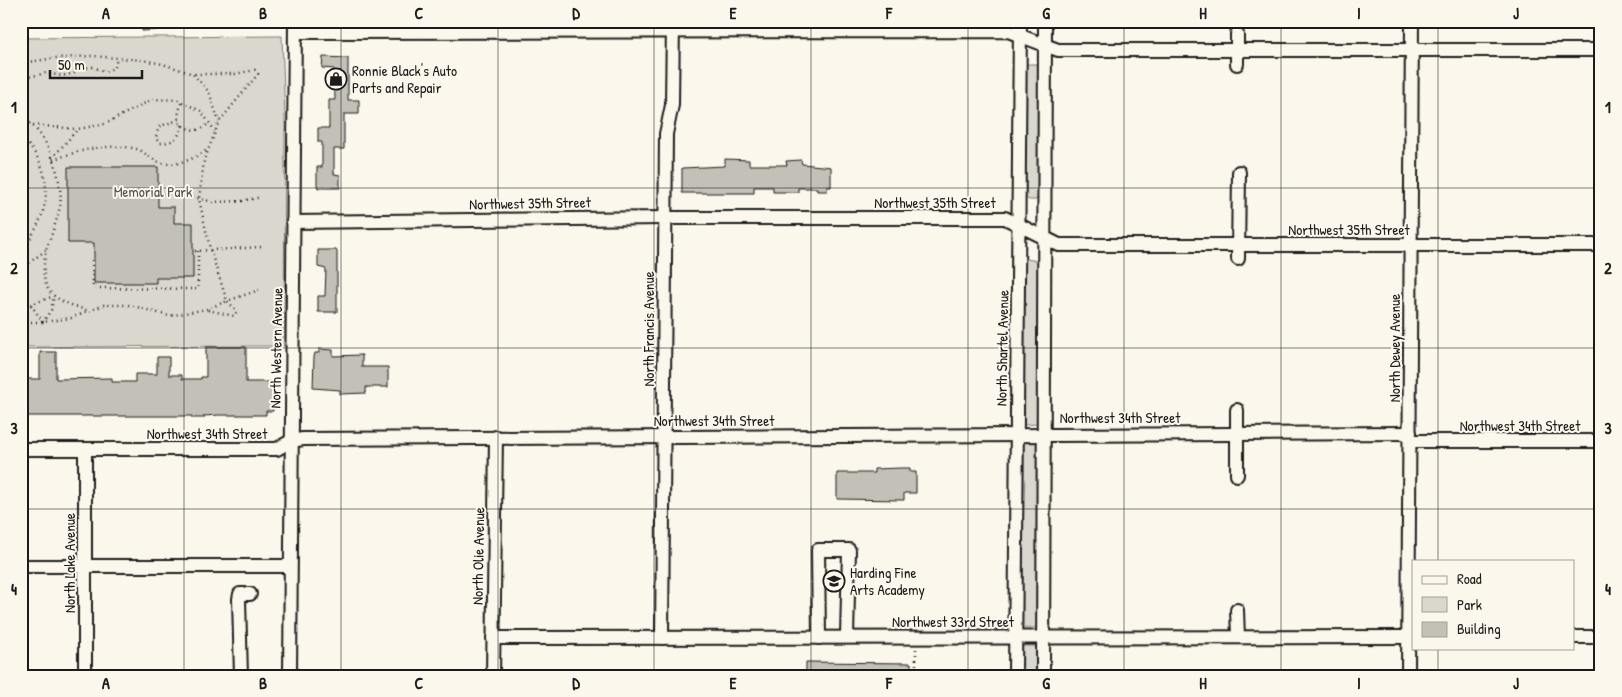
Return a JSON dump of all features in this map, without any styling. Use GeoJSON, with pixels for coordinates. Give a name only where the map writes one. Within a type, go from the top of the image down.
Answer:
{"type":"FeatureCollection","features":[{"type":"Feature","properties":{"kind":"street","name":"North Shartel Avenue"},"geometry":{"type":"LineString","coordinates":[[1015,676],[1020,21]]}},
{"type":"Feature","properties":{"kind":"street"},"geometry":{"type":"LineString","coordinates":[[1043,676],[1045,21]]}},
{"type":"Feature","properties":{"kind":"street","name":"North Dewey Avenue"},"geometry":{"type":"LineString","coordinates":[[1408,676],[1411,637],[1410,246],[1412,21]]}},
{"type":"Feature","properties":{"kind":"street"},"geometry":{"type":"LineString","coordinates":[[295,27],[673,26],[1008,31],[1058,50],[1601,50]]}},
{"type":"Feature","properties":{"kind":"street","name":"North Francis Avenue"},"geometry":{"type":"LineString","coordinates":[[662,638],[666,129],[672,105],[673,26]]}},
{"type":"Feature","properties":{"kind":"street","name":"North Western Avenue"},"geometry":{"type":"LineString","coordinates":[[290,676],[295,27]]}},
{"type":"Feature","properties":{"kind":"street"},"geometry":{"type":"LineString","coordinates":[[1237,34],[1238,64]]}},
{"type":"Feature","properties":{"kind":"street"},"geometry":{"type":"LineString","coordinates":[[1238,259],[1239,172]]}},
{"type":"Feature","properties":{"kind":"street","name":"Northwest 35th Street"},"geometry":{"type":"LineString","coordinates":[[293,222],[665,218],[1005,218],[1059,245],[1601,245]]}},
{"type":"Feature","properties":{"kind":"street"},"geometry":{"type":"LineString","coordinates":[[1237,410],[1237,475]]}},
{"type":"Feature","properties":{"kind":"street","name":"Northwest 34th Street"},"geometry":{"type":"LineString","coordinates":[[21,450],[277,449],[291,441],[303,439],[1016,433],[1237,433],[1601,441]]}},
{"type":"Feature","properties":{"kind":"street","name":"North Olie Avenue"},"geometry":{"type":"LineString","coordinates":[[493,676],[496,438]]}},
{"type":"Feature","properties":{"kind":"street","name":"North Lake Avenue"},"geometry":{"type":"LineString","coordinates":[[85,450],[85,676]]}},
{"type":"Feature","properties":{"kind":"street"},"geometry":{"type":"LineString","coordinates":[[819,638],[818,550],[849,550],[847,637]]}},
{"type":"Feature","properties":{"kind":"street"},"geometry":{"type":"LineString","coordinates":[[21,566],[290,566]]}},
{"type":"Feature","properties":{"kind":"street"},"geometry":{"type":"LineString","coordinates":[[241,676],[239,599],[240,594],[250,594]]}},
{"type":"Feature","properties":{"kind":"street"},"geometry":{"type":"LineString","coordinates":[[1237,610],[1238,637]]}},
{"type":"Feature","properties":{"kind":"street","name":"Northwest 33rd Street"},"geometry":{"type":"LineString","coordinates":[[493,638],[1411,637]]}},
{"type":"Feature","properties":{"kind":"street"},"geometry":{"type":"LineString","coordinates":[[1574,637],[1601,637]]}},
{"type":"Feature","properties":{"kind":"path"},"geometry":{"type":"LineString","coordinates":[[21,63],[56,58],[117,58],[143,60],[193,74],[235,74],[251,69],[255,70],[258,74],[219,122],[204,161],[199,199],[210,249],[227,301],[237,311],[234,316],[207,309]]}},
{"type":"Feature","properties":{"kind":"path"},"geometry":{"type":"LineString","coordinates":[[21,74],[28,77],[46,73],[62,76],[75,73],[82,68],[93,67],[106,72],[115,67],[117,58]]}},
{"type":"Feature","properties":{"kind":"path"},"geometry":{"type":"LineString","coordinates":[[193,74],[209,92],[219,122]]}},
{"type":"Feature","properties":{"kind":"path"},"geometry":{"type":"LineString","coordinates":[[32,125],[78,129],[105,124],[153,99],[182,102],[201,111],[216,131]]}},
{"type":"Feature","properties":{"kind":"path"},"geometry":{"type":"LineString","coordinates":[[182,102],[179,106],[179,120],[182,126],[196,131],[205,128],[209,123]]}},
{"type":"Feature","properties":{"kind":"path"},"geometry":{"type":"LineString","coordinates":[[21,118],[42,135],[53,159],[59,180],[60,204],[46,250],[43,267],[44,282],[54,296],[62,302],[89,311]]}},
{"type":"Feature","properties":{"kind":"path"},"geometry":{"type":"LineString","coordinates":[[179,120],[160,126],[156,139],[160,143],[168,143],[177,138],[182,126]]}},
{"type":"Feature","properties":{"kind":"path"},"geometry":{"type":"LineString","coordinates":[[53,159],[78,129]]}},
{"type":"Feature","properties":{"kind":"path"},"geometry":{"type":"LineString","coordinates":[[21,138],[37,154],[45,177],[47,196],[40,221],[27,245],[21,248]]}},
{"type":"Feature","properties":{"kind":"path"},"geometry":{"type":"LineString","coordinates":[[53,159],[79,151],[121,147],[140,150],[155,160],[181,163],[208,149]]}},
{"type":"Feature","properties":{"kind":"path"},"geometry":{"type":"LineString","coordinates":[[158,194],[182,194],[213,202],[242,202],[261,197]]}},
{"type":"Feature","properties":{"kind":"path"},"geometry":{"type":"LineString","coordinates":[[92,260],[93,288],[198,289],[196,251],[261,247]]}},
{"type":"Feature","properties":{"kind":"path"},"geometry":{"type":"LineString","coordinates":[[21,269],[46,250]]}},
{"type":"Feature","properties":{"kind":"path"},"geometry":{"type":"LineString","coordinates":[[21,322],[43,322],[71,318],[104,305],[130,305],[169,316],[207,309],[259,290]]}},
{"type":"Feature","properties":{"kind":"path"},"geometry":{"type":"LineString","coordinates":[[21,308],[54,296]]}},
{"type":"Feature","properties":{"kind":"path"},"geometry":{"type":"LineString","coordinates":[[43,322],[51,310],[54,296]]}},
{"type":"Feature","properties":{"kind":"path"},"geometry":{"type":"LineString","coordinates":[[31,304],[43,322]]}},
{"type":"Feature","properties":{"kind":"path"},"geometry":{"type":"LineString","coordinates":[[916,647],[916,669]]}},
{"type":"Feature","properties":{"kind":"green space","name":"Memorial Park"},"geometry":{"type":"Polygon","coordinates":[[[282,36],[285,119],[284,346],[21,347],[21,38],[282,36]]]}},
{"type":"Feature","properties":{"kind":"green space"},"geometry":{"type":"Polygon","coordinates":[[[1026,64],[1036,64],[1039,66],[1039,195],[1036,200],[1029,200],[1025,197],[1026,64]]]}},
{"type":"Feature","properties":{"kind":"green space"},"geometry":{"type":"Polygon","coordinates":[[[1026,259],[1039,261],[1037,424],[1023,425],[1024,261],[1026,259]]]}},
{"type":"Feature","properties":{"kind":"green space"},"geometry":{"type":"Polygon","coordinates":[[[1022,441],[1038,441],[1037,628],[1023,628],[1020,625],[1022,441]]]}},
{"type":"Feature","properties":{"kind":"green space"},"geometry":{"type":"Polygon","coordinates":[[[1021,646],[1037,646],[1037,676],[1021,676],[1021,646]]]}},
{"type":"Feature","properties":{"kind":"building"},"geometry":{"type":"Polygon","coordinates":[[[142,21],[157,21],[157,30],[142,31],[142,21]]]}},
{"type":"Feature","properties":{"kind":"building"},"geometry":{"type":"Polygon","coordinates":[[[323,57],[348,58],[348,100],[359,100],[359,114],[344,114],[344,149],[334,149],[334,174],[340,175],[340,188],[318,188],[317,185],[317,167],[322,167],[322,142],[318,142],[318,128],[329,128],[329,100],[335,100],[334,69],[322,68],[323,57]]]}},
{"type":"Feature","properties":{"kind":"building"},"geometry":{"type":"Polygon","coordinates":[[[725,159],[749,160],[749,165],[787,165],[786,161],[801,160],[802,164],[831,167],[831,187],[827,187],[827,191],[817,191],[817,188],[798,188],[798,192],[773,192],[773,187],[754,187],[754,193],[682,193],[682,168],[725,166],[725,159]]]}},
{"type":"Feature","properties":{"kind":"building"},"geometry":{"type":"Polygon","coordinates":[[[68,167],[158,167],[158,207],[174,207],[174,223],[193,223],[193,278],[156,278],[156,283],[94,283],[94,243],[68,243],[68,167]]]}},
{"type":"Feature","properties":{"kind":"building"},"geometry":{"type":"Polygon","coordinates":[[[318,250],[337,250],[337,312],[318,312],[318,296],[325,296],[326,269],[318,267],[318,250]]]}},
{"type":"Feature","properties":{"kind":"building"},"geometry":{"type":"Polygon","coordinates":[[[206,347],[246,347],[246,382],[272,382],[273,411],[266,411],[266,415],[219,415],[204,416],[204,418],[192,418],[192,416],[24,416],[23,379],[40,379],[40,352],[56,352],[56,379],[112,378],[112,382],[135,382],[135,374],[157,374],[157,357],[169,357],[169,375],[182,375],[182,379],[201,379],[201,377],[206,377],[206,347]]]}},
{"type":"Feature","properties":{"kind":"building"},"geometry":{"type":"Polygon","coordinates":[[[319,349],[333,350],[333,356],[362,355],[362,367],[388,367],[388,387],[366,387],[366,393],[340,394],[340,390],[313,388],[314,357],[315,353],[319,353],[319,349]]]}},
{"type":"Feature","properties":{"kind":"building"},"geometry":{"type":"Polygon","coordinates":[[[910,468],[910,472],[916,472],[916,493],[904,493],[904,500],[837,499],[837,473],[874,473],[874,469],[910,468]]]}},
{"type":"Feature","properties":{"kind":"building"},"geometry":{"type":"Polygon","coordinates":[[[806,662],[911,663],[911,676],[806,676],[806,662]]]}},
{"type":"Feature","properties":{"kind":"place","name":"Ronnie Black's Auto Parts and Repair"},"geometry":{"type":"Point","coordinates":[336,79]}},
{"type":"Feature","properties":{"kind":"place","name":"Harding Fine Arts Academy"},"geometry":{"type":"Point","coordinates":[834,581]}}]}
